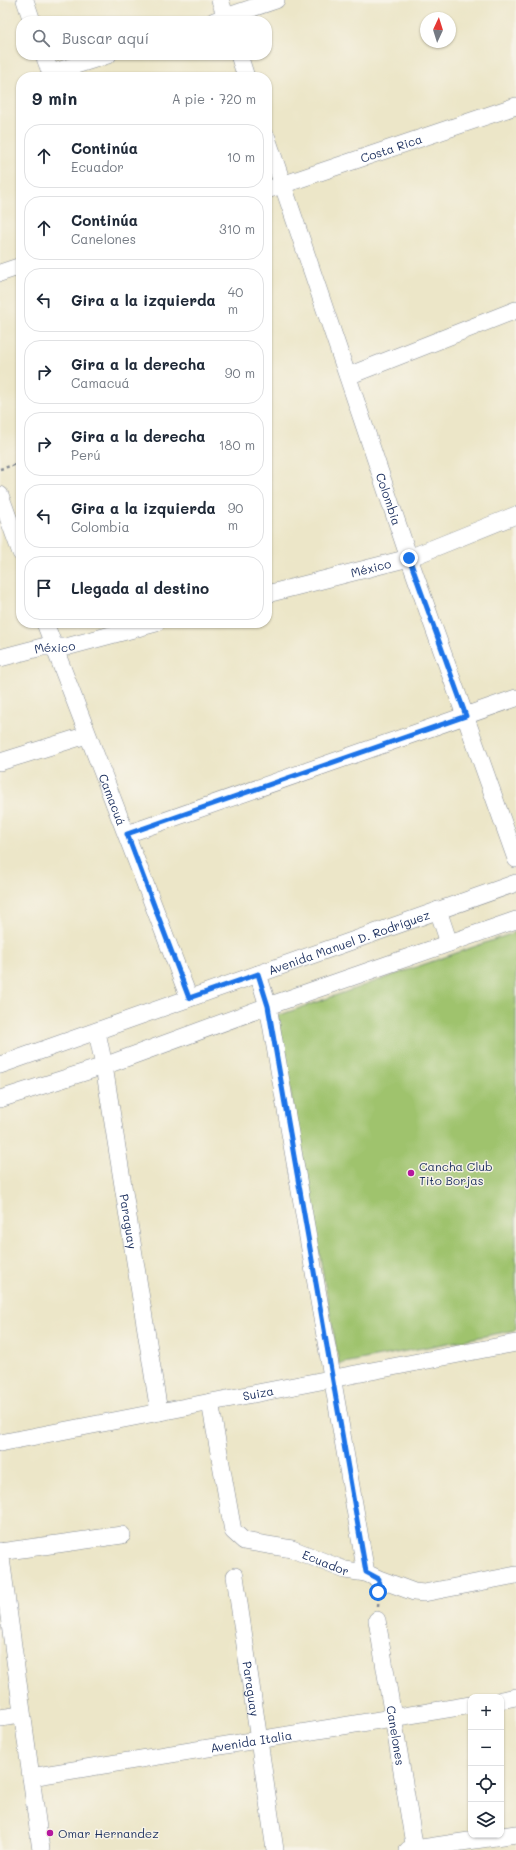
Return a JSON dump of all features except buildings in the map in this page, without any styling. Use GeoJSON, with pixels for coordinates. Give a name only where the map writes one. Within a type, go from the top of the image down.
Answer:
{"type":"FeatureCollection","features":[{"type":"Feature","properties":{"kind":"street"},"geometry":{"type":"LineString","coordinates":[[25,0],[30,16]]}},
{"type":"Feature","properties":{"kind":"street"},"geometry":{"type":"LineString","coordinates":[[220,0],[222,16]]}},
{"type":"Feature","properties":{"kind":"street"},"geometry":{"type":"LineString","coordinates":[[233,16],[276,0]]}},
{"type":"Feature","properties":{"kind":"street"},"geometry":{"type":"LineString","coordinates":[[46,60],[50,72]]}},
{"type":"Feature","properties":{"kind":"street"},"geometry":{"type":"LineString","coordinates":[[60,72],[94,60]]}},
{"type":"Feature","properties":{"kind":"street"},"geometry":{"type":"LineString","coordinates":[[241,60],[244,72]]}},
{"type":"Feature","properties":{"kind":"street","name":"Costa Rica"},"geometry":{"type":"LineString","coordinates":[[272,188],[516,106]]}},
{"type":"Feature","properties":{"kind":"street","name":"Colombia"},"geometry":{"type":"LineString","coordinates":[[272,153],[409,558],[516,859]]}},
{"type":"Feature","properties":{"kind":"street"},"geometry":{"type":"LineString","coordinates":[[0,273],[16,268]]}},
{"type":"Feature","properties":{"kind":"street"},"geometry":{"type":"LineString","coordinates":[[348,376],[516,310]]}},
{"type":"Feature","properties":{"kind":"street"},"geometry":{"type":"LineString","coordinates":[[0,494],[16,539]]}},
{"type":"Feature","properties":{"kind":"street","name":"México"},"geometry":{"type":"LineString","coordinates":[[272,593],[409,558],[516,515]]}},
{"type":"Feature","properties":{"kind":"street","name":"Camacuá"},"geometry":{"type":"LineString","coordinates":[[47,628],[189,998]]}},
{"type":"Feature","properties":{"kind":"street","name":"México"},"geometry":{"type":"LineString","coordinates":[[0,658],[42,647],[66,647],[137,628]]}},
{"type":"Feature","properties":{"kind":"street"},"geometry":{"type":"LineString","coordinates":[[127,834],[516,698]]}},
{"type":"Feature","properties":{"kind":"street"},"geometry":{"type":"LineString","coordinates":[[0,762],[87,735]]}},
{"type":"Feature","properties":{"kind":"street","name":"Avenida Manuel D. Rodríguez"},"geometry":{"type":"LineString","coordinates":[[0,1065],[516,883]]}},
{"type":"Feature","properties":{"kind":"street"},"geometry":{"type":"LineString","coordinates":[[438,910],[449,944]]}},
{"type":"Feature","properties":{"kind":"street"},"geometry":{"type":"LineString","coordinates":[[0,1099],[104,1066],[268,1006],[516,920]]}},
{"type":"Feature","properties":{"kind":"street"},"geometry":{"type":"LineString","coordinates":[[258,974],[268,1006],[334,1378],[373,1576]]}},
{"type":"Feature","properties":{"kind":"street","name":"Paraguay"},"geometry":{"type":"LineString","coordinates":[[97,1032],[104,1066],[159,1412]]}},
{"type":"Feature","properties":{"kind":"street","name":"Suiza"},"geometry":{"type":"LineString","coordinates":[[0,1443],[516,1343]]}},
{"type":"Feature","properties":{"kind":"street","name":"Ecuador"},"geometry":{"type":"LineString","coordinates":[[210,1402],[233,1531],[244,1541],[292,1549],[345,1570],[373,1576],[414,1592],[424,1593],[516,1575]]}},
{"type":"Feature","properties":{"kind":"street"},"geometry":{"type":"LineString","coordinates":[[41,1850],[21,1715],[0,1551],[122,1534]]}},
{"type":"Feature","properties":{"kind":"street","name":"Paraguay"},"geometry":{"type":"LineString","coordinates":[[235,1576],[275,1850]]}},
{"type":"Feature","properties":{"kind":"street","name":"Canelones"},"geometry":{"type":"LineString","coordinates":[[377,1620],[412,1850]]}},
{"type":"Feature","properties":{"kind":"street"},"geometry":{"type":"LineString","coordinates":[[504,1699],[516,1697]]}},
{"type":"Feature","properties":{"kind":"street","name":"Avenida Italia"},"geometry":{"type":"LineString","coordinates":[[31,1777],[468,1706]]}},
{"type":"Feature","properties":{"kind":"street"},"geometry":{"type":"LineString","coordinates":[[0,1718],[21,1715]]}},
{"type":"Feature","properties":{"kind":"street"},"geometry":{"type":"LineString","coordinates":[[412,1850],[516,1834]]}},
{"type":"Feature","properties":{"kind":"path"},"geometry":{"type":"LineString","coordinates":[[0,469],[16,464]]}},
{"type":"Feature","properties":{"kind":"path"},"geometry":{"type":"LineString","coordinates":[[373,1576],[380,1600],[377,1620]]}},
{"type":"Feature","properties":{"kind":"green space","name":"Cancha Club Tito Borjas"},"geometry":{"type":"Polygon","coordinates":[[[516,932],[516,1330],[339,1364],[277,1016],[516,932]]]}},
{"type":"Feature","properties":{"kind":"place","name":"Cancha Club Tito Borjas"},"geometry":{"type":"Point","coordinates":[411,1173]}},
{"type":"Feature","properties":{"kind":"place","name":"Omar Hernandez"},"geometry":{"type":"Point","coordinates":[50,1833]}},
{"type":"Feature","properties":{"kind":"route"},"geometry":{"type":"LineString","coordinates":[[378,1592],[379,1579],[366,1572],[334,1378],[268,1006],[258,974],[189,998],[127,834],[466,716],[409,558]]}}]}
